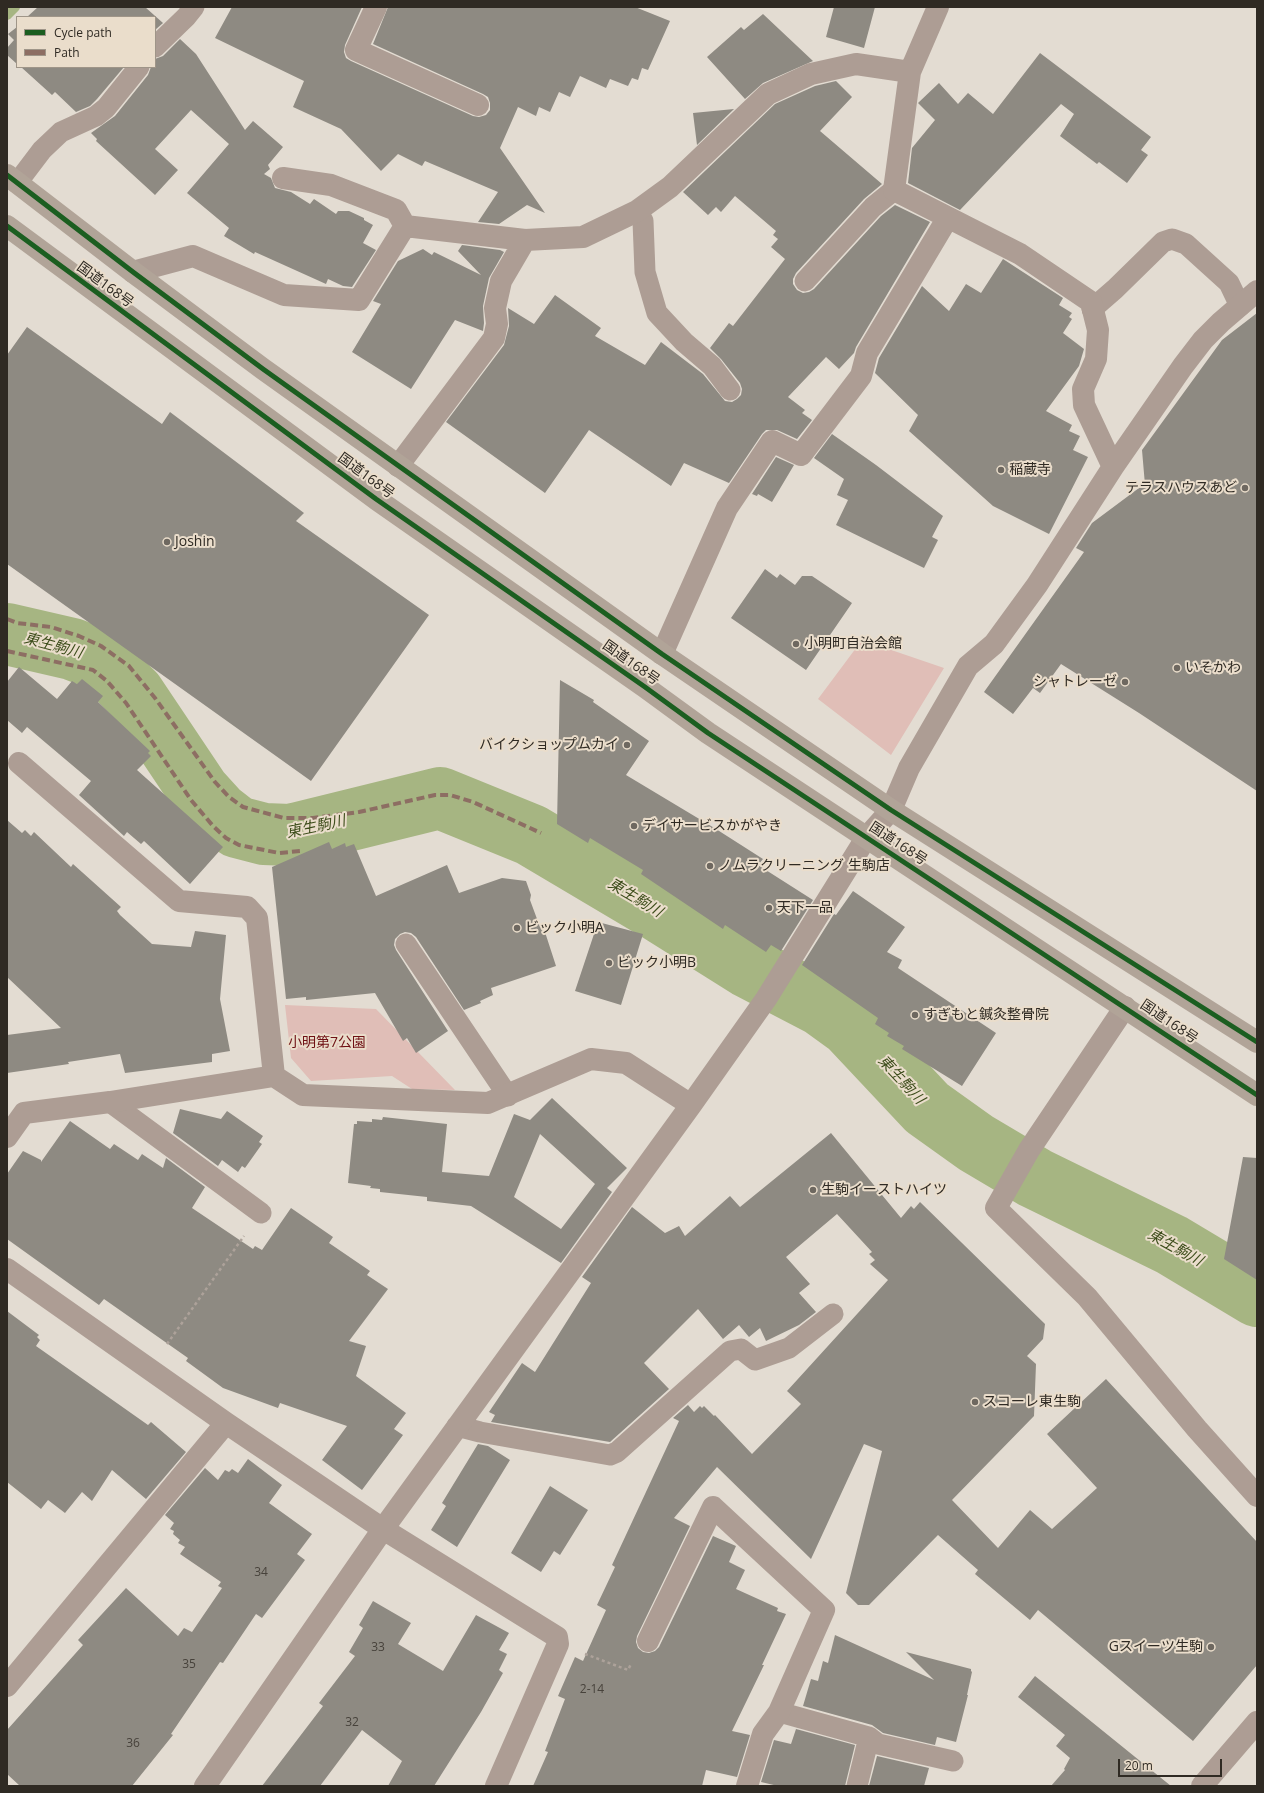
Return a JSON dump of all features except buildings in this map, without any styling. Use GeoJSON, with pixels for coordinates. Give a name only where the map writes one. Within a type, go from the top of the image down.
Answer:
{"type":"FeatureCollection","features":[{"type":"Feature","properties":{"kind":"highway","name":"国道168号"},"geometry":{"type":"LineString","coordinates":[[12,179],[269,374],[662,654],[891,810],[1257,1042]]}},
{"type":"Feature","properties":{"kind":"highway","name":"国道168号"},"geometry":{"type":"LineString","coordinates":[[9,230],[376,499],[645,687],[708,733],[1257,1095]]}},
{"type":"Feature","properties":{"kind":"street"},"geometry":{"type":"LineString","coordinates":[[376,7],[356,50],[478,105]]}},
{"type":"Feature","properties":{"kind":"street"},"geometry":{"type":"LineString","coordinates":[[938,7],[910,72],[894,190],[1020,254],[1091,302],[1098,330],[1096,359],[1083,390],[1084,405],[1113,467]]}},
{"type":"Feature","properties":{"kind":"street"},"geometry":{"type":"LineString","coordinates":[[406,226],[525,240],[583,237],[637,211],[670,187],[768,94],[811,74],[856,64],[910,72]]}},
{"type":"Feature","properties":{"kind":"street"},"geometry":{"type":"LineString","coordinates":[[283,178],[331,185],[396,210],[406,226]]}},
{"type":"Feature","properties":{"kind":"street"},"geometry":{"type":"LineString","coordinates":[[662,654],[728,508],[772,441],[801,455],[806,449],[861,376],[867,354],[947,218]]}},
{"type":"Feature","properties":{"kind":"street"},"geometry":{"type":"LineString","coordinates":[[133,272],[193,256],[284,295],[359,300],[406,226]]}},
{"type":"Feature","properties":{"kind":"street"},"geometry":{"type":"LineString","coordinates":[[398,466],[494,338],[497,324],[495,308],[501,281],[525,240]]}},
{"type":"Feature","properties":{"kind":"street"},"geometry":{"type":"LineString","coordinates":[[205,1786],[383,1529],[691,1105],[766,999],[866,838],[891,810],[909,768],[968,666],[994,644],[1037,585],[1113,467],[1183,366],[1204,340],[1257,291]]}},
{"type":"Feature","properties":{"kind":"street"},"geometry":{"type":"LineString","coordinates":[[18,763],[179,901],[247,907],[257,918],[274,1076]]}},
{"type":"Feature","properties":{"kind":"street"},"geometry":{"type":"LineString","coordinates":[[1125,1007],[1029,1150],[996,1208],[1087,1297],[1197,1429],[1257,1496]]}},
{"type":"Feature","properties":{"kind":"street"},"geometry":{"type":"LineString","coordinates":[[7,1137],[15,1110],[110,1102],[274,1076],[303,1095],[488,1103],[508,1096],[591,1059],[626,1063],[691,1105]]}},
{"type":"Feature","properties":{"kind":"street"},"geometry":{"type":"LineString","coordinates":[[7,1270],[226,1423],[383,1529],[557,1636],[558,1644],[496,1786]]}},
{"type":"Feature","properties":{"kind":"street"},"geometry":{"type":"LineString","coordinates":[[7,1686],[226,1423]]}},
{"type":"Feature","properties":{"kind":"street"},"geometry":{"type":"LineString","coordinates":[[648,1641],[713,1507],[824,1610],[779,1712],[763,1734],[747,1786]]}},
{"type":"Feature","properties":{"kind":"street"},"geometry":{"type":"LineString","coordinates":[[1202,1786],[1257,1722]]}},
{"type":"Feature","properties":{"kind":"lane"},"geometry":{"type":"LineString","coordinates":[[156,46],[186,17],[194,7]]}},
{"type":"Feature","properties":{"kind":"lane"},"geometry":{"type":"LineString","coordinates":[[12,179],[61,132],[96,116],[106,108],[138,68]]}},
{"type":"Feature","properties":{"kind":"lane"},"geometry":{"type":"LineString","coordinates":[[805,281],[873,207],[894,190]]}},
{"type":"Feature","properties":{"kind":"lane"},"geometry":{"type":"LineString","coordinates":[[637,211],[643,221],[644,272],[657,313],[684,342],[712,366],[730,390]]}},
{"type":"Feature","properties":{"kind":"lane"},"geometry":{"type":"LineString","coordinates":[[1092,309],[1115,289],[1163,242],[1172,239],[1186,244],[1229,283],[1240,306]]}},
{"type":"Feature","properties":{"kind":"lane"},"geometry":{"type":"LineString","coordinates":[[406,944],[508,1096]]}},
{"type":"Feature","properties":{"kind":"lane"},"geometry":{"type":"LineString","coordinates":[[110,1102],[261,1213]]}},
{"type":"Feature","properties":{"kind":"lane"},"geometry":{"type":"LineString","coordinates":[[457,1426],[480,1432],[610,1455],[617,1452],[730,1351],[741,1350],[755,1360],[789,1348],[833,1314]]}},
{"type":"Feature","properties":{"kind":"lane"},"geometry":{"type":"LineString","coordinates":[[779,1712],[870,1737],[878,1744],[953,1761]]}},
{"type":"Feature","properties":{"kind":"lane"},"geometry":{"type":"LineString","coordinates":[[856,1786],[870,1737]]}},
{"type":"Feature","properties":{"kind":"path"},"geometry":{"type":"LineString","coordinates":[[149,1369],[261,1213]]}},
{"type":"Feature","properties":{"kind":"path"},"geometry":{"type":"LineString","coordinates":[[558,1644],[628,1670],[638,1649],[648,1641]]}},
{"type":"Feature","properties":{"kind":"green space"},"geometry":{"type":"Polygon","coordinates":[[[862,640],[944,668],[891,755],[818,699],[862,640]]]}},
{"type":"Feature","properties":{"kind":"green space","name":"小明第7公園"},"geometry":{"type":"Polygon","coordinates":[[[285,1005],[376,1009],[455,1090],[412,1089],[392,1076],[311,1081],[291,1058],[285,1005]]]}},
{"type":"Feature","properties":{"kind":"waterway"},"geometry":{"type":"LineString","coordinates":[[7,15],[15,7]]}},
{"type":"Feature","properties":{"kind":"waterway","name":"東生駒川"},"geometry":{"type":"LineString","coordinates":[[7,634],[72,649],[93,657],[110,670],[134,694],[199,791],[219,813],[237,827],[264,834],[290,835],[440,798],[531,835],[654,908],[748,967],[821,1005],[850,1026],[927,1108],[976,1143],[1035,1178],[1172,1245],[1257,1296]]}},
{"type":"Feature","properties":{"kind":"marked path"},"geometry":{"type":"LineString","coordinates":[[7,619],[17,623],[51,627],[79,636],[101,646],[129,666],[155,698],[215,782],[229,797],[243,807],[284,818],[313,818],[359,812],[435,795],[450,795],[473,802],[541,833]]}},
{"type":"Feature","properties":{"kind":"marked path"},"geometry":{"type":"LineString","coordinates":[[7,651],[93,670],[107,681],[126,703],[191,800],[213,826],[226,838],[239,845],[279,853],[301,851]]}},
{"type":"Feature","properties":{"kind":"cycle path"},"geometry":{"type":"LineString","coordinates":[[7,175],[133,272],[263,369],[662,654],[891,810],[1257,1042]]}},
{"type":"Feature","properties":{"kind":"cycle path"},"geometry":{"type":"LineString","coordinates":[[7,226],[376,499],[645,687],[708,733],[1257,1095]]}},
{"type":"Feature","properties":{"kind":"place","name":"稲蔵寺"},"geometry":{"type":"Point","coordinates":[1001,470]}},
{"type":"Feature","properties":{"kind":"place","name":"テラスハウスあど"},"geometry":{"type":"Point","coordinates":[1245,488]}},
{"type":"Feature","properties":{"kind":"place","name":"Joshin"},"geometry":{"type":"Point","coordinates":[167,542]}},
{"type":"Feature","properties":{"kind":"place","name":"小明町自治会館"},"geometry":{"type":"Point","coordinates":[796,644]}},
{"type":"Feature","properties":{"kind":"place","name":"いそかわ"},"geometry":{"type":"Point","coordinates":[1177,668]}},
{"type":"Feature","properties":{"kind":"place","name":"シャトレーゼ"},"geometry":{"type":"Point","coordinates":[1125,682]}},
{"type":"Feature","properties":{"kind":"place","name":"バイクショップムカイ"},"geometry":{"type":"Point","coordinates":[627,745]}},
{"type":"Feature","properties":{"kind":"place","name":"デイサービスかがやき"},"geometry":{"type":"Point","coordinates":[634,826]}},
{"type":"Feature","properties":{"kind":"place","name":"ノムラクリーニング 生駒店"},"geometry":{"type":"Point","coordinates":[710,866]}},
{"type":"Feature","properties":{"kind":"place","name":"天下一品"},"geometry":{"type":"Point","coordinates":[769,908]}},
{"type":"Feature","properties":{"kind":"place","name":"ビック小明A"},"geometry":{"type":"Point","coordinates":[517,928]}},
{"type":"Feature","properties":{"kind":"place","name":"ビック小明B"},"geometry":{"type":"Point","coordinates":[609,963]}},
{"type":"Feature","properties":{"kind":"place","name":"すぎもと鍼灸整骨院"},"geometry":{"type":"Point","coordinates":[915,1015]}},
{"type":"Feature","properties":{"kind":"place","name":"生駒イーストハイツ"},"geometry":{"type":"Point","coordinates":[813,1190]}},
{"type":"Feature","properties":{"kind":"place","name":"スコーレ東生駒"},"geometry":{"type":"Point","coordinates":[975,1402]}},
{"type":"Feature","properties":{"kind":"place","name":"Gスイーツ生駒"},"geometry":{"type":"Point","coordinates":[1211,1647]}}]}
